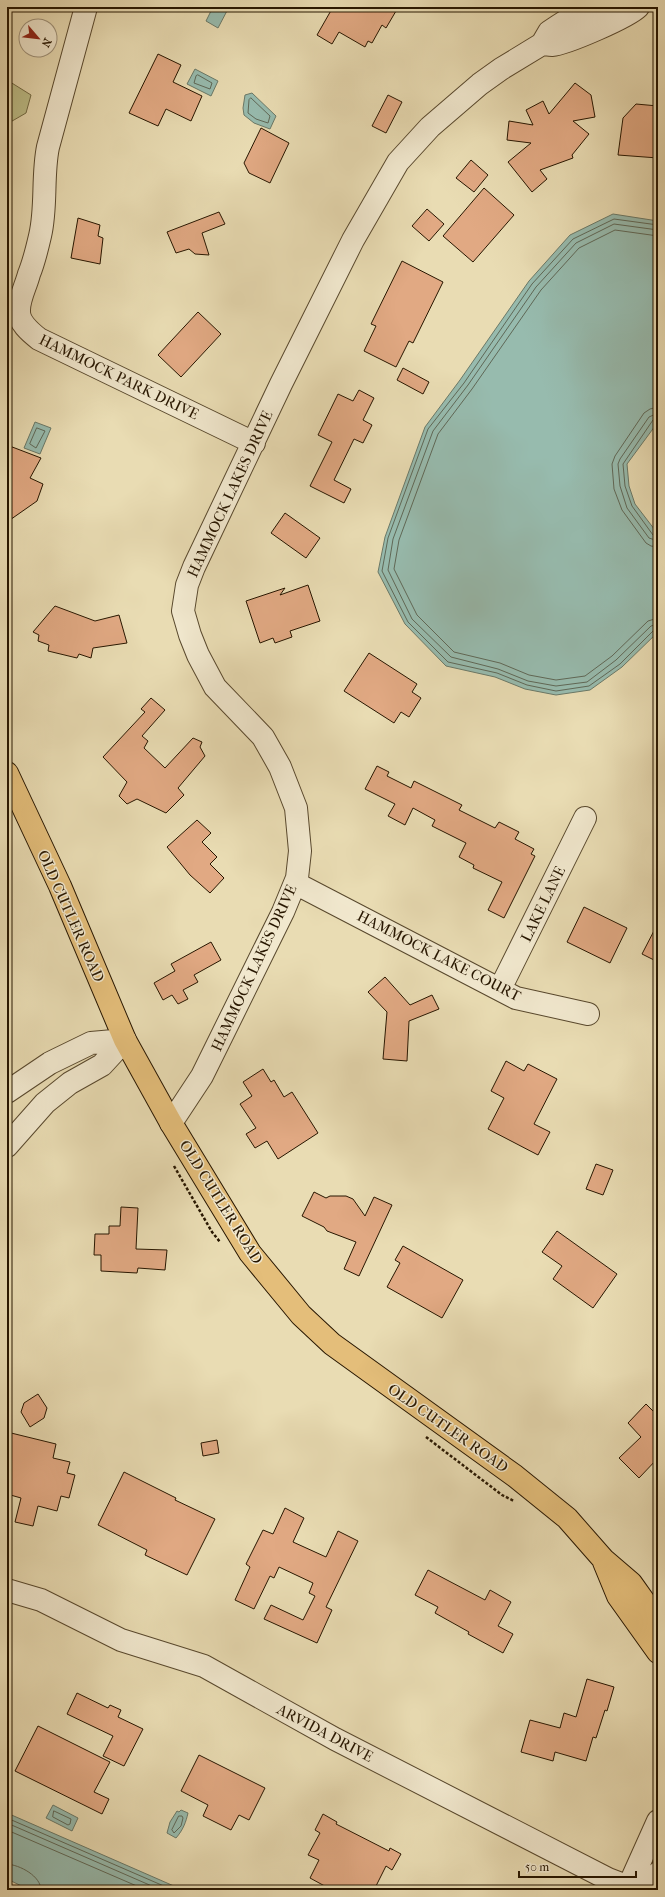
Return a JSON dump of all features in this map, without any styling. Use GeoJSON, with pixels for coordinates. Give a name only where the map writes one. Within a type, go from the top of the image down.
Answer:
{"type":"FeatureCollection","features":[{"type":"Feature","properties":{"kind":"main road","name":"OLD CUTLER ROAD"},"geometry":{"type":"LineString","coordinates":[[7,773],[60,886],[125,1040],[171,1123],[250,1252],[301,1315],[332,1344],[515,1476],[561,1513],[603,1559],[631,1583],[658,1621]]}},
{"type":"Feature","properties":{"kind":"main road","name":"OLD CUTLER ROAD"},"geometry":{"type":"LineString","coordinates":[[603,1559],[618,1596],[658,1652]]}},
{"type":"Feature","properties":{"kind":"street","name":"HAMMOCK PARK DRIVE"},"geometry":{"type":"LineString","coordinates":[[86,7],[48,147],[45,162],[42,225],[30,272],[20,301],[19,311],[21,319],[27,328],[40,339],[254,443]]}},
{"type":"Feature","properties":{"kind":"street","name":"HAMMOCK LAKES DRIVE"},"geometry":{"type":"LineString","coordinates":[[171,1123],[202,1076],[283,912],[295,883],[299,865],[300,837],[296,808],[289,787],[275,757],[262,737],[221,695],[207,675],[190,635],[183,611],[187,585],[197,561],[353,240],[398,162],[430,127],[472,91],[501,69],[542,44],[549,32],[562,23],[586,12],[603,7]]}},
{"type":"Feature","properties":{"kind":"street","name":"HAMMOCK LAKES DRIVE"},"geometry":{"type":"LineString","coordinates":[[542,44],[553,45],[607,25],[632,13],[638,7]]}},
{"type":"Feature","properties":{"kind":"street","name":"LAKE LANE"},"geometry":{"type":"LineString","coordinates":[[500,989],[585,818]]}},
{"type":"Feature","properties":{"kind":"street","name":"HAMMOCK LAKE COURT"},"geometry":{"type":"LineString","coordinates":[[295,883],[516,998],[588,1014]]}},
{"type":"Feature","properties":{"kind":"street"},"geometry":{"type":"LineString","coordinates":[[7,1092],[44,1067],[91,1043],[125,1040]]}},
{"type":"Feature","properties":{"kind":"street"},"geometry":{"type":"LineString","coordinates":[[7,1146],[45,1103],[70,1083],[102,1065],[125,1040]]}},
{"type":"Feature","properties":{"kind":"street","name":"ARVIDA DRIVE"},"geometry":{"type":"LineString","coordinates":[[7,1590],[41,1600],[121,1640],[204,1666],[296,1718],[418,1782],[608,1879],[636,1889]]}},
{"type":"Feature","properties":{"kind":"street"},"geometry":{"type":"LineString","coordinates":[[636,1889],[658,1821]]}},
{"type":"Feature","properties":{"kind":"street"},"geometry":{"type":"LineString","coordinates":[[636,1889],[658,1873]]}},
{"type":"Feature","properties":{"kind":"green space"},"geometry":{"type":"Polygon","coordinates":[[[7,80],[31,95],[26,113],[7,124],[7,80]]]}},
{"type":"Feature","properties":{"kind":"water"},"geometry":{"type":"Polygon","coordinates":[[[213,7],[229,7],[218,28],[206,21],[213,7]]]}},
{"type":"Feature","properties":{"kind":"water"},"geometry":{"type":"Polygon","coordinates":[[[195,69],[218,81],[211,96],[187,84],[195,69]]]}},
{"type":"Feature","properties":{"kind":"water"},"geometry":{"type":"Polygon","coordinates":[[[252,93],[276,116],[270,129],[254,123],[244,115],[243,108],[245,95],[252,93]]]}},
{"type":"Feature","properties":{"kind":"water"},"geometry":{"type":"Polygon","coordinates":[[[613,214],[658,221],[658,422],[627,464],[629,486],[635,504],[658,534],[658,632],[622,667],[590,690],[556,695],[525,689],[495,677],[446,666],[405,624],[378,572],[385,537],[425,427],[460,380],[529,281],[570,235],[613,214]]]}},
{"type":"Feature","properties":{"kind":"water"},"geometry":{"type":"Polygon","coordinates":[[[35,422],[51,428],[40,454],[24,448],[35,422]]]}},
{"type":"Feature","properties":{"kind":"water"},"geometry":{"type":"Polygon","coordinates":[[[53,1805],[78,1818],[72,1831],[46,1818],[53,1805]]]}},
{"type":"Feature","properties":{"kind":"water"},"geometry":{"type":"Polygon","coordinates":[[[181,1810],[188,1813],[184,1826],[176,1838],[167,1833],[170,1822],[177,1811],[179,1812],[181,1810]]]}},
{"type":"Feature","properties":{"kind":"water"},"geometry":{"type":"Polygon","coordinates":[[[7,1813],[183,1890],[30,1890],[7,1879],[7,1813]]]}},
{"type":"Feature","properties":{"kind":"building"},"geometry":{"type":"Polygon","coordinates":[[[333,7],[389,7],[396,11],[386,28],[382,25],[372,43],[368,41],[365,47],[339,32],[332,44],[317,35],[333,7]]]}},
{"type":"Feature","properties":{"kind":"building"},"geometry":{"type":"Polygon","coordinates":[[[158,54],[181,65],[173,82],[202,96],[191,121],[166,109],[158,126],[129,113],[158,54]]]}},
{"type":"Feature","properties":{"kind":"building"},"geometry":{"type":"Polygon","coordinates":[[[575,83],[591,95],[595,117],[573,121],[589,134],[572,155],[573,158],[540,170],[547,179],[532,192],[508,162],[531,143],[507,140],[509,121],[533,125],[526,110],[543,101],[549,114],[575,83]]]}},
{"type":"Feature","properties":{"kind":"building"},"geometry":{"type":"Polygon","coordinates":[[[388,95],[402,102],[386,133],[372,126],[388,95]]]}},
{"type":"Feature","properties":{"kind":"building"},"geometry":{"type":"Polygon","coordinates":[[[636,104],[658,106],[658,158],[618,155],[623,118],[636,104]]]}},
{"type":"Feature","properties":{"kind":"building"},"geometry":{"type":"Polygon","coordinates":[[[261,128],[289,143],[270,183],[249,173],[244,163],[261,128]]]}},
{"type":"Feature","properties":{"kind":"building"},"geometry":{"type":"Polygon","coordinates":[[[471,160],[488,175],[474,192],[456,178],[471,160]]]}},
{"type":"Feature","properties":{"kind":"building"},"geometry":{"type":"Polygon","coordinates":[[[484,188],[514,215],[473,262],[443,236],[484,188]]]}},
{"type":"Feature","properties":{"kind":"building"},"geometry":{"type":"Polygon","coordinates":[[[427,209],[444,224],[429,241],[412,226],[427,209]]]}},
{"type":"Feature","properties":{"kind":"building"},"geometry":{"type":"Polygon","coordinates":[[[219,212],[225,224],[202,233],[209,255],[195,254],[189,249],[176,253],[167,232],[219,212]]]}},
{"type":"Feature","properties":{"kind":"building"},"geometry":{"type":"Polygon","coordinates":[[[78,218],[100,225],[98,236],[103,238],[100,264],[71,258],[78,218]]]}},
{"type":"Feature","properties":{"kind":"building"},"geometry":{"type":"Polygon","coordinates":[[[402,261],[443,282],[413,343],[409,341],[396,367],[364,351],[376,326],[371,324],[402,261]]]}},
{"type":"Feature","properties":{"kind":"building"},"geometry":{"type":"Polygon","coordinates":[[[198,312],[221,334],[181,377],[158,355],[198,312]]]}},
{"type":"Feature","properties":{"kind":"building"},"geometry":{"type":"Polygon","coordinates":[[[403,368],[429,382],[423,394],[397,380],[403,368]]]}},
{"type":"Feature","properties":{"kind":"building"},"geometry":{"type":"Polygon","coordinates":[[[359,390],[374,398],[363,420],[372,425],[363,443],[354,439],[334,480],[351,489],[344,503],[310,486],[332,442],[318,435],[338,394],[353,401],[359,390]]]}},
{"type":"Feature","properties":{"kind":"building"},"geometry":{"type":"Polygon","coordinates":[[[7,445],[41,458],[30,478],[43,484],[37,501],[7,522],[7,445]]]}},
{"type":"Feature","properties":{"kind":"building"},"geometry":{"type":"Polygon","coordinates":[[[285,513],[320,538],[306,558],[271,533],[285,513]]]}},
{"type":"Feature","properties":{"kind":"building"},"geometry":{"type":"Polygon","coordinates":[[[308,585],[320,621],[290,631],[292,637],[275,643],[273,638],[260,643],[246,601],[285,588],[280,595],[308,585]]]}},
{"type":"Feature","properties":{"kind":"building"},"geometry":{"type":"Polygon","coordinates":[[[55,606],[95,621],[119,615],[127,643],[93,648],[91,658],[79,654],[77,658],[48,651],[49,645],[38,641],[39,635],[33,632],[55,606]]]}},
{"type":"Feature","properties":{"kind":"building"},"geometry":{"type":"Polygon","coordinates":[[[369,653],[417,684],[412,692],[421,698],[409,717],[401,712],[394,723],[344,691],[369,653]]]}},
{"type":"Feature","properties":{"kind":"building"},"geometry":{"type":"Polygon","coordinates":[[[151,698],[165,710],[142,736],[148,741],[144,748],[165,768],[193,738],[202,742],[200,747],[205,756],[178,788],[184,795],[166,813],[137,799],[127,804],[119,796],[127,782],[103,757],[145,712],[141,709],[151,698]]]}},
{"type":"Feature","properties":{"kind":"building"},"geometry":{"type":"Polygon","coordinates":[[[377,766],[389,772],[387,776],[411,788],[414,781],[462,805],[459,810],[495,828],[499,822],[519,832],[515,839],[534,849],[531,854],[535,856],[504,918],[488,910],[502,882],[473,868],[474,865],[459,857],[466,843],[432,826],[435,820],[413,808],[405,825],[388,816],[395,804],[365,789],[377,766]]]}},
{"type":"Feature","properties":{"kind":"building"},"geometry":{"type":"Polygon","coordinates":[[[197,820],[211,833],[202,842],[217,857],[210,864],[224,878],[210,893],[190,875],[167,847],[197,820]]]}},
{"type":"Feature","properties":{"kind":"building"},"geometry":{"type":"Polygon","coordinates":[[[584,907],[627,928],[610,963],[567,942],[584,907]]]}},
{"type":"Feature","properties":{"kind":"building"},"geometry":{"type":"Polygon","coordinates":[[[658,923],[658,962],[642,954],[658,923]]]}},
{"type":"Feature","properties":{"kind":"building"},"geometry":{"type":"Polygon","coordinates":[[[211,942],[221,960],[194,975],[198,982],[183,990],[188,999],[178,1004],[172,995],[163,1000],[154,983],[175,971],[171,964],[211,942]]]}},
{"type":"Feature","properties":{"kind":"building"},"geometry":{"type":"Polygon","coordinates":[[[385,977],[410,1005],[432,995],[439,1009],[409,1021],[407,1061],[383,1059],[387,1012],[368,992],[385,977]]]}},
{"type":"Feature","properties":{"kind":"building"},"geometry":{"type":"Polygon","coordinates":[[[506,1061],[524,1071],[528,1064],[557,1079],[534,1124],[550,1132],[538,1155],[488,1129],[504,1098],[491,1091],[506,1061]]]}},
{"type":"Feature","properties":{"kind":"building"},"geometry":{"type":"Polygon","coordinates":[[[263,1069],[271,1082],[274,1080],[284,1097],[292,1092],[318,1133],[278,1159],[267,1141],[255,1148],[246,1134],[256,1128],[240,1104],[252,1096],[243,1082],[263,1069]]]}},
{"type":"Feature","properties":{"kind":"building"},"geometry":{"type":"Polygon","coordinates":[[[596,1164],[613,1170],[603,1195],[586,1189],[596,1164]]]}},
{"type":"Feature","properties":{"kind":"building"},"geometry":{"type":"Polygon","coordinates":[[[314,1192],[326,1198],[330,1196],[346,1196],[353,1199],[365,1216],[374,1197],[392,1205],[359,1276],[344,1269],[356,1242],[327,1231],[324,1227],[302,1216],[314,1192]]]}},
{"type":"Feature","properties":{"kind":"building"},"geometry":{"type":"Polygon","coordinates":[[[121,1207],[138,1208],[136,1249],[167,1250],[165,1270],[138,1268],[137,1273],[101,1271],[101,1255],[94,1255],[95,1234],[109,1234],[109,1226],[120,1226],[121,1207]]]}},
{"type":"Feature","properties":{"kind":"building"},"geometry":{"type":"Polygon","coordinates":[[[557,1231],[617,1274],[593,1308],[553,1279],[562,1266],[542,1252],[557,1231]]]}},
{"type":"Feature","properties":{"kind":"building"},"geometry":{"type":"Polygon","coordinates":[[[403,1246],[463,1280],[442,1318],[387,1287],[400,1263],[395,1260],[403,1246]]]}},
{"type":"Feature","properties":{"kind":"building"},"geometry":{"type":"Polygon","coordinates":[[[38,1394],[47,1408],[44,1418],[30,1427],[21,1412],[24,1403],[38,1394]]]}},
{"type":"Feature","properties":{"kind":"building"},"geometry":{"type":"Polygon","coordinates":[[[646,1404],[658,1416],[658,1458],[639,1478],[619,1458],[641,1437],[628,1423],[646,1404]]]}},
{"type":"Feature","properties":{"kind":"building"},"geometry":{"type":"Polygon","coordinates":[[[7,1432],[56,1444],[53,1458],[70,1462],[67,1473],[75,1475],[69,1498],[61,1496],[57,1511],[38,1506],[33,1526],[15,1522],[21,1498],[7,1494],[7,1432]]]}},
{"type":"Feature","properties":{"kind":"building"},"geometry":{"type":"Polygon","coordinates":[[[217,1440],[219,1453],[203,1456],[201,1443],[217,1440]]]}},
{"type":"Feature","properties":{"kind":"building"},"geometry":{"type":"Polygon","coordinates":[[[124,1472],[176,1498],[175,1500],[215,1519],[187,1575],[145,1555],[147,1550],[98,1525],[124,1472]]]}},
{"type":"Feature","properties":{"kind":"building"},"geometry":{"type":"Polygon","coordinates":[[[285,1508],[304,1518],[293,1542],[326,1557],[338,1531],[358,1541],[326,1607],[332,1610],[317,1643],[264,1619],[271,1605],[303,1620],[315,1596],[309,1593],[313,1583],[279,1567],[274,1578],[270,1576],[254,1609],[235,1600],[250,1567],[246,1564],[263,1530],[273,1534],[285,1508]]]}},
{"type":"Feature","properties":{"kind":"building"},"geometry":{"type":"Polygon","coordinates":[[[428,1570],[485,1600],[490,1590],[511,1602],[498,1626],[513,1634],[503,1653],[468,1634],[469,1632],[435,1613],[438,1607],[415,1595],[428,1570]]]}},
{"type":"Feature","properties":{"kind":"building"},"geometry":{"type":"Polygon","coordinates":[[[587,1679],[614,1687],[607,1711],[605,1710],[596,1738],[593,1737],[586,1761],[555,1752],[553,1761],[521,1752],[530,1720],[560,1728],[564,1713],[576,1717],[587,1679]]]}},
{"type":"Feature","properties":{"kind":"building"},"geometry":{"type":"Polygon","coordinates":[[[77,1693],[108,1708],[110,1705],[121,1710],[118,1717],[143,1729],[124,1766],[103,1756],[113,1736],[67,1714],[77,1693]]]}},
{"type":"Feature","properties":{"kind":"building"},"geometry":{"type":"Polygon","coordinates":[[[38,1726],[110,1762],[94,1792],[109,1799],[102,1814],[15,1771],[38,1726]]]}},
{"type":"Feature","properties":{"kind":"building"},"geometry":{"type":"Polygon","coordinates":[[[199,1755],[265,1788],[249,1820],[239,1815],[231,1830],[203,1816],[208,1805],[181,1791],[199,1755]]]}},
{"type":"Feature","properties":{"kind":"building"},"geometry":{"type":"Polygon","coordinates":[[[323,1814],[337,1822],[336,1824],[389,1851],[390,1848],[401,1854],[392,1870],[386,1866],[374,1890],[332,1890],[310,1878],[319,1860],[308,1855],[320,1833],[315,1830],[323,1814]]]}}]}
